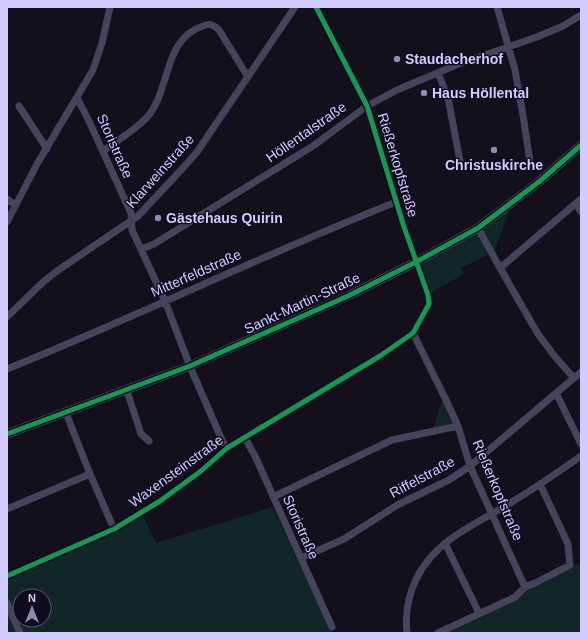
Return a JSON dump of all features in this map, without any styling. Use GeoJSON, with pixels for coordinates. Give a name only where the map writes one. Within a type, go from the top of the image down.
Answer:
{"type":"FeatureCollection","features":[{"type":"Feature","properties":{"kind":"main road","name":"Sankt-Martin-Straße"},"geometry":{"type":"LineString","coordinates":[[7,434],[190,366],[348,296],[416,262],[478,228],[540,181],[581,145]]}},
{"type":"Feature","properties":{"kind":"street"},"geometry":{"type":"LineString","coordinates":[[7,222],[46,149],[93,70],[102,43],[110,7]]}},
{"type":"Feature","properties":{"kind":"street","name":"Klarweinstraße"},"geometry":{"type":"LineString","coordinates":[[7,317],[43,282],[57,271],[131,221],[182,169],[197,152],[295,7]]}},
{"type":"Feature","properties":{"kind":"street","name":"Rießerkopfstraße"},"geometry":{"type":"LineString","coordinates":[[316,7],[367,106],[396,202],[428,295],[429,304],[413,332],[458,426],[470,466],[525,587]]}},
{"type":"Feature","properties":{"kind":"street"},"geometry":{"type":"LineString","coordinates":[[497,7],[515,70],[530,162]]}},
{"type":"Feature","properties":{"kind":"street","name":"Höllentalstraße"},"geometry":{"type":"LineString","coordinates":[[142,249],[154,244],[313,146],[367,106],[397,90],[456,65],[537,37],[563,26],[581,15]]}},
{"type":"Feature","properties":{"kind":"street"},"geometry":{"type":"LineString","coordinates":[[103,151],[139,124],[149,114],[155,104],[178,45],[186,35],[196,28],[207,24],[215,25],[248,77]]}},
{"type":"Feature","properties":{"kind":"street"},"geometry":{"type":"LineString","coordinates":[[438,73],[448,98],[461,166]]}},
{"type":"Feature","properties":{"kind":"street","name":"Storistraße"},"geometry":{"type":"LineString","coordinates":[[77,98],[131,213],[132,230],[165,301],[190,366],[222,440],[227,448]]}},
{"type":"Feature","properties":{"kind":"street"},"geometry":{"type":"LineString","coordinates":[[19,106],[46,149]]}},
{"type":"Feature","properties":{"kind":"street"},"geometry":{"type":"LineString","coordinates":[[7,199],[16,205]]}},
{"type":"Feature","properties":{"kind":"street","name":"Mitterfeldstraße"},"geometry":{"type":"LineString","coordinates":[[7,368],[165,301],[346,221],[396,202]]}},
{"type":"Feature","properties":{"kind":"street"},"geometry":{"type":"LineString","coordinates":[[500,268],[578,202],[581,212]]}},
{"type":"Feature","properties":{"kind":"street"},"geometry":{"type":"LineString","coordinates":[[478,228],[542,341],[574,378]]}},
{"type":"Feature","properties":{"kind":"street","name":"Waxensteinstraße"},"geometry":{"type":"LineString","coordinates":[[7,576],[114,529],[160,501],[201,471],[227,448],[380,356],[413,332]]}},
{"type":"Feature","properties":{"kind":"street","name":"Riffelstraße"},"geometry":{"type":"LineString","coordinates":[[301,558],[344,539],[399,504],[449,480],[470,466],[581,372]]}},
{"type":"Feature","properties":{"kind":"street"},"geometry":{"type":"LineString","coordinates":[[126,390],[141,434],[149,441]]}},
{"type":"Feature","properties":{"kind":"street"},"geometry":{"type":"LineString","coordinates":[[556,393],[581,444]]}},
{"type":"Feature","properties":{"kind":"street"},"geometry":{"type":"LineString","coordinates":[[66,413],[114,529]]}},
{"type":"Feature","properties":{"kind":"street"},"geometry":{"type":"LineString","coordinates":[[273,497],[392,440],[458,426]]}},
{"type":"Feature","properties":{"kind":"street","name":"Storistraße"},"geometry":{"type":"LineString","coordinates":[[245,438],[332,627]]}},
{"type":"Feature","properties":{"kind":"street"},"geometry":{"type":"LineString","coordinates":[[407,633],[407,613],[412,585],[423,568],[445,543],[540,484],[581,456]]}},
{"type":"Feature","properties":{"kind":"street"},"geometry":{"type":"LineString","coordinates":[[7,509],[90,474]]}},
{"type":"Feature","properties":{"kind":"street"},"geometry":{"type":"LineString","coordinates":[[438,633],[514,597],[525,587],[535,584],[570,565],[568,544],[540,484]]}},
{"type":"Feature","properties":{"kind":"street"},"geometry":{"type":"LineString","coordinates":[[445,543],[479,613]]}},
{"type":"Feature","properties":{"kind":"street"},"geometry":{"type":"LineString","coordinates":[[7,603],[20,633]]}},
{"type":"Feature","properties":{"kind":"green space"},"geometry":{"type":"Polygon","coordinates":[[[510,209],[494,252],[481,230],[510,209]]]}},
{"type":"Feature","properties":{"kind":"green space"},"geometry":{"type":"Polygon","coordinates":[[[478,232],[488,255],[461,268],[464,274],[430,293],[419,266],[478,232]]]}},
{"type":"Feature","properties":{"kind":"green space"},"geometry":{"type":"Polygon","coordinates":[[[443,398],[457,426],[432,431],[443,398]]]}},
{"type":"Feature","properties":{"kind":"green space"},"geometry":{"type":"Polygon","coordinates":[[[273,507],[332,633],[7,633],[7,579],[117,531],[142,514],[156,543],[273,507]]]}},
{"type":"Feature","properties":{"kind":"green space"},"geometry":{"type":"Polygon","coordinates":[[[581,562],[581,633],[444,633],[570,567],[581,562]]]}},
{"type":"Feature","properties":{"kind":"cycle path"},"geometry":{"type":"LineString","coordinates":[[7,576],[114,529],[160,501],[201,471],[227,448],[380,356],[413,333],[429,304],[428,295],[404,227],[367,106],[316,7]]}},
{"type":"Feature","properties":{"kind":"cycle path"},"geometry":{"type":"LineString","coordinates":[[7,434],[190,366],[348,296],[416,262],[478,228],[540,181],[581,145]]}},
{"type":"Feature","properties":{"kind":"place","name":"Staudacherhof"},"geometry":{"type":"Point","coordinates":[397,59]}},
{"type":"Feature","properties":{"kind":"place","name":"Haus Höllental"},"geometry":{"type":"Point","coordinates":[424,93]}},
{"type":"Feature","properties":{"kind":"place","name":"Christuskirche"},"geometry":{"type":"Point","coordinates":[494,150]}},
{"type":"Feature","properties":{"kind":"place","name":"Gästehaus Quirin"},"geometry":{"type":"Point","coordinates":[158,218]}}]}
